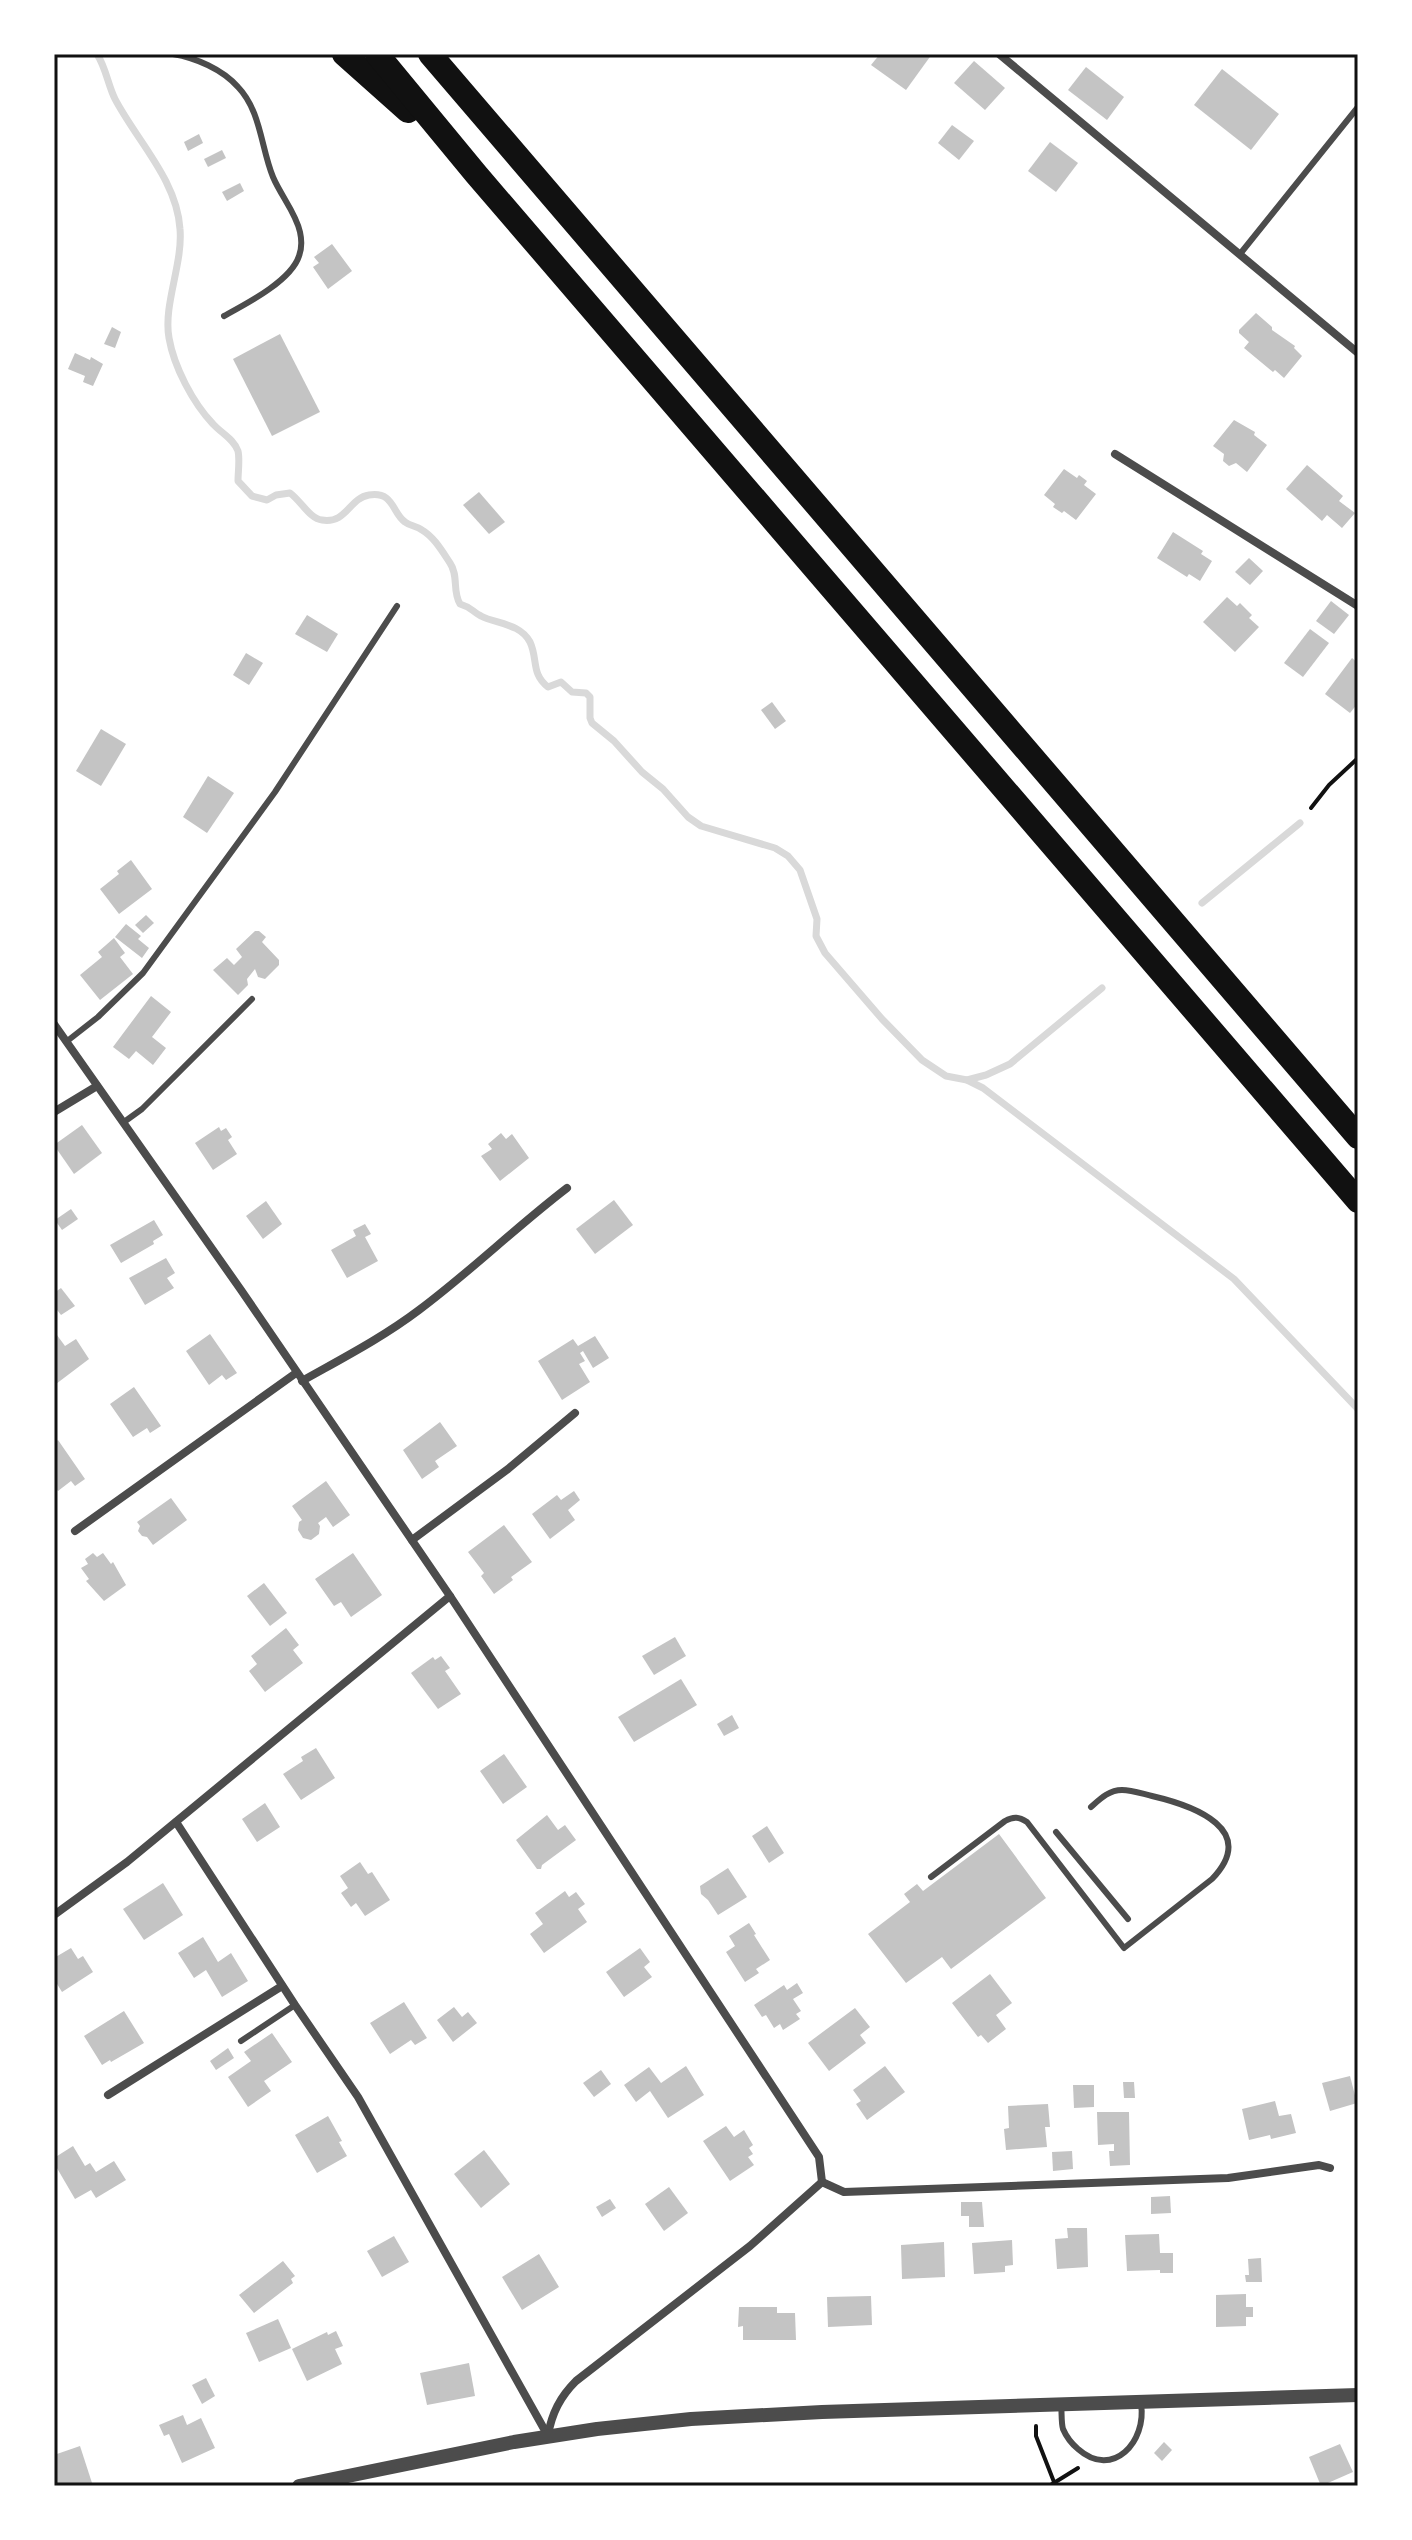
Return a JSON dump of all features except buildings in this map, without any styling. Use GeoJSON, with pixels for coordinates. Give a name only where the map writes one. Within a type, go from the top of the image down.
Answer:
{"type":"FeatureCollection","features":[{"type":"Feature","properties":{"kind":"highway"},"geometry":{"type":"LineString","coordinates":[[344,54],[476,174]]}},
{"type":"Feature","properties":{"kind":"highway"},"geometry":{"type":"LineString","coordinates":[[377,54],[476,174],[1358,1201]]}},
{"type":"Feature","properties":{"kind":"highway"},"geometry":{"type":"LineString","coordinates":[[430,54],[1358,1137]]}},
{"type":"Feature","properties":{"kind":"street"},"geometry":{"type":"LineString","coordinates":[[999,54],[1358,353]]}},
{"type":"Feature","properties":{"kind":"street"},"geometry":{"type":"LineString","coordinates":[[1115,454],[1358,606]]}},
{"type":"Feature","properties":{"kind":"street"},"geometry":{"type":"LineString","coordinates":[[54,1024],[450,1596],[819,2157],[822,2182]]}},
{"type":"Feature","properties":{"kind":"street"},"geometry":{"type":"LineString","coordinates":[[54,1112],[97,1086]]}},
{"type":"Feature","properties":{"kind":"street"},"geometry":{"type":"LineString","coordinates":[[75,1531],[299,1377],[394,1328],[567,1188]]}},
{"type":"Feature","properties":{"kind":"street"},"geometry":{"type":"LineString","coordinates":[[412,1540],[508,1469],[575,1413]]}},
{"type":"Feature","properties":{"kind":"street"},"geometry":{"type":"LineString","coordinates":[[54,1915],[127,1862],[450,1596]]}},
{"type":"Feature","properties":{"kind":"street"},"geometry":{"type":"LineString","coordinates":[[176,1822],[358,2097],[548,2436]]}},
{"type":"Feature","properties":{"kind":"street"},"geometry":{"type":"LineString","coordinates":[[108,2095],[282,1986]]}},
{"type":"Feature","properties":{"kind":"street"},"geometry":{"type":"LineString","coordinates":[[822,2182],[844,2192],[1228,2178],[1319,2165],[1330,2168]]}},
{"type":"Feature","properties":{"kind":"street"},"geometry":{"type":"LineString","coordinates":[[548,2436],[556,2406],[576,2381],[750,2246],[822,2182]]}},
{"type":"Feature","properties":{"kind":"street"},"geometry":{"type":"LineString","coordinates":[[299,2486],[548,2436],[691,2419],[1358,2395]]}},
{"type":"Feature","properties":{"kind":"lane"},"geometry":{"type":"LineString","coordinates":[[173,54],[193,59],[217,71],[230,79],[247,98],[272,175],[297,221],[301,235],[300,255],[290,272],[224,316]]}},
{"type":"Feature","properties":{"kind":"lane"},"geometry":{"type":"LineString","coordinates":[[1240,254],[1358,107]]}},
{"type":"Feature","properties":{"kind":"lane"},"geometry":{"type":"LineString","coordinates":[[66,1042],[98,1017],[143,973],[275,792],[397,606]]}},
{"type":"Feature","properties":{"kind":"lane"},"geometry":{"type":"LineString","coordinates":[[124,1122],[142,1109],[252,999]]}},
{"type":"Feature","properties":{"kind":"lane"},"geometry":{"type":"LineString","coordinates":[[931,1877],[1005,1821],[1011,1817],[1019,1818],[1027,1822],[1124,1948],[1212,1879],[1223,1868],[1228,1856],[1230,1845],[1221,1827],[1197,1811],[1165,1799],[1123,1790],[1105,1794],[1091,1807]]}},
{"type":"Feature","properties":{"kind":"lane"},"geometry":{"type":"LineString","coordinates":[[1056,1832],[1128,1919]]}},
{"type":"Feature","properties":{"kind":"lane"},"geometry":{"type":"LineString","coordinates":[[241,2041],[295,2005]]}},
{"type":"Feature","properties":{"kind":"lane"},"geometry":{"type":"LineString","coordinates":[[1061,2404],[1063,2429],[1070,2440],[1091,2458],[1102,2462],[1113,2459],[1132,2444],[1143,2419],[1140,2401]]}},
{"type":"Feature","properties":{"kind":"path"},"geometry":{"type":"LineString","coordinates":[[1311,808],[1329,785],[1358,758]]}},
{"type":"Feature","properties":{"kind":"path"},"geometry":{"type":"LineString","coordinates":[[1036,2426],[1036,2436],[1052,2484],[1078,2468]]}},
{"type":"Feature","properties":{"kind":"waterway"},"geometry":{"type":"LineString","coordinates":[[97,54],[115,99],[155,161],[172,194],[180,242],[169,312],[169,338],[185,384],[198,406],[238,451],[238,481],[252,496],[267,500],[290,493],[322,520],[343,515],[362,497],[377,495],[388,499],[401,518],[426,533],[441,549],[453,568],[460,604],[526,636],[543,682],[548,687],[561,682],[572,692],[586,693],[590,697],[592,723],[614,741],[688,817],[701,826],[775,848],[788,856],[800,870],[817,919],[816,936],[825,953],[922,1060],[946,1076],[967,1080],[983,1088],[1234,1279],[1358,1409]]}},
{"type":"Feature","properties":{"kind":"waterway"},"geometry":{"type":"LineString","coordinates":[[1202,903],[1300,823]]}},
{"type":"Feature","properties":{"kind":"waterway"},"geometry":{"type":"LineString","coordinates":[[967,1080],[1010,1064],[1102,988]]}}]}
